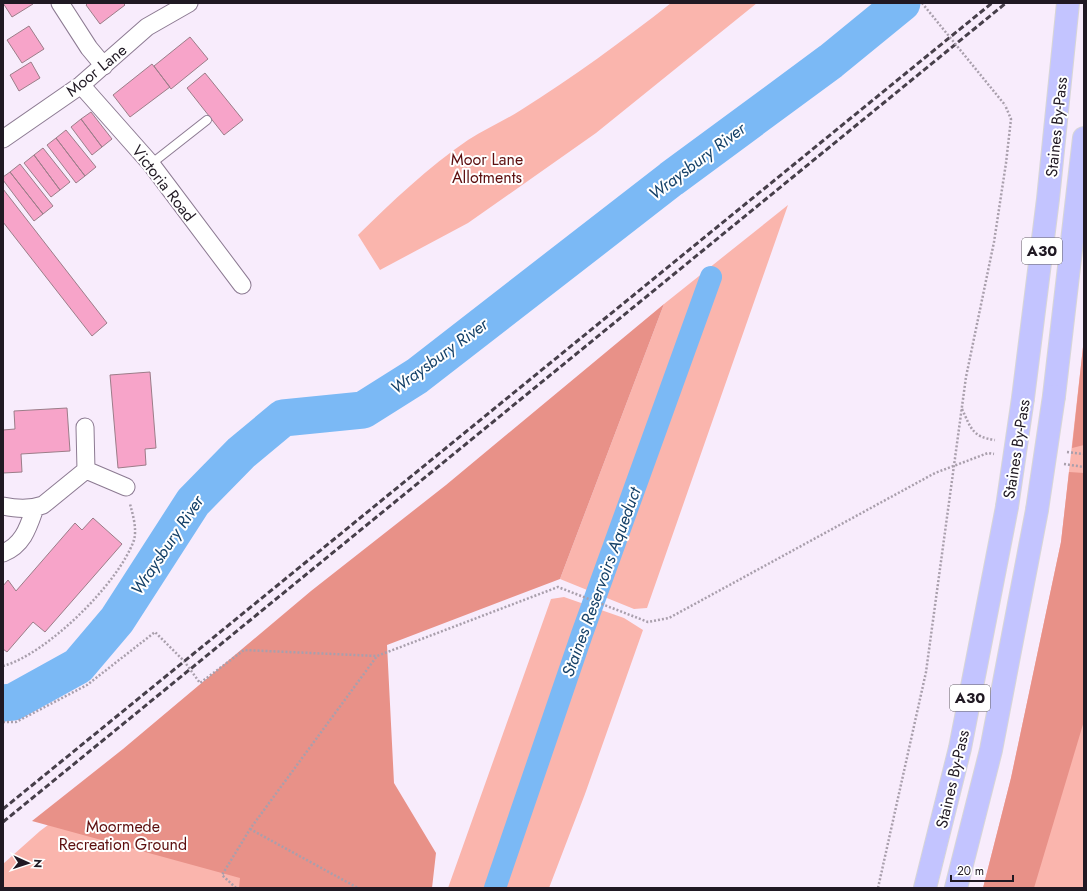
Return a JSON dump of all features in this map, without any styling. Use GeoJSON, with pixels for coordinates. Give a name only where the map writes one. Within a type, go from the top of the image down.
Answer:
{"type":"FeatureCollection","features":[{"type":"Feature","properties":{"kind":"highway","name":"Staines By-Pass"},"geometry":{"type":"LineString","coordinates":[[925,888],[960,748],[1007,507],[1023,398],[1048,199],[1068,3]]}},
{"type":"Feature","properties":{"kind":"highway","name":"Staines By-Pass"},"geometry":{"type":"LineString","coordinates":[[956,888],[991,750],[1037,510],[1054,396],[1084,138]]}},
{"type":"Feature","properties":{"kind":"street"},"geometry":{"type":"LineString","coordinates":[[60,3],[89,48],[104,66]]}},
{"type":"Feature","properties":{"kind":"street","name":"Moor Lane"},"geometry":{"type":"LineString","coordinates":[[3,139],[81,85],[147,27],[189,3]]}},
{"type":"Feature","properties":{"kind":"street","name":"Victoria Road"},"geometry":{"type":"LineString","coordinates":[[81,85],[151,164],[242,285]]}},
{"type":"Feature","properties":{"kind":"street"},"geometry":{"type":"LineString","coordinates":[[85,427],[86,470]]}},
{"type":"Feature","properties":{"kind":"street"},"geometry":{"type":"LineString","coordinates":[[86,470],[126,487]]}},
{"type":"Feature","properties":{"kind":"street"},"geometry":{"type":"LineString","coordinates":[[3,506],[17,509],[35,508],[51,500],[86,470]]}},
{"type":"Feature","properties":{"kind":"street"},"geometry":{"type":"LineString","coordinates":[[3,554],[14,549],[21,541],[35,508]]}},
{"type":"Feature","properties":{"kind":"lane"},"geometry":{"type":"LineString","coordinates":[[151,164],[207,120]]}},
{"type":"Feature","properties":{"kind":"path"},"geometry":{"type":"LineString","coordinates":[[878,888],[926,672],[966,376],[994,242],[1011,119],[1005,104],[922,3]]}},
{"type":"Feature","properties":{"kind":"path"},"geometry":{"type":"LineString","coordinates":[[3,722],[16,722],[87,685],[155,632],[184,661],[200,683],[244,650],[377,656],[558,587],[578,593],[648,622],[669,618],[935,473],[955,466]]}},
{"type":"Feature","properties":{"kind":"path"},"geometry":{"type":"LineString","coordinates":[[3,666],[20,661],[50,641],[97,597],[125,560],[134,538],[134,519],[126,487]]}},
{"type":"Feature","properties":{"kind":"path"},"geometry":{"type":"LineString","coordinates":[[236,888],[222,875],[250,829],[377,656]]}},
{"type":"Feature","properties":{"kind":"path"},"geometry":{"type":"LineString","coordinates":[[250,829],[358,888]]}},
{"type":"Feature","properties":{"kind":"green space","name":"Moor Lane Allotments"},"geometry":{"type":"Polygon","coordinates":[[[671,3],[757,3],[596,133],[468,223],[380,270],[358,235],[398,197],[453,150],[474,136],[515,114],[560,85],[671,3]]]}},
{"type":"Feature","properties":{"kind":"green space"},"geometry":{"type":"Polygon","coordinates":[[[788,205],[647,608],[634,609],[560,579],[664,304],[788,205]]]}},
{"type":"Feature","properties":{"kind":"green space"},"geometry":{"type":"Polygon","coordinates":[[[664,304],[560,579],[387,645],[394,783],[436,853],[432,888],[239,888],[240,878],[32,821],[123,749],[311,591],[446,485],[664,304]]]}},
{"type":"Feature","properties":{"kind":"green space"},"geometry":{"type":"Polygon","coordinates":[[[1084,338],[1084,888],[983,888],[1011,778],[1061,542],[1084,338]]]}},
{"type":"Feature","properties":{"kind":"green space"},"geometry":{"type":"Polygon","coordinates":[[[1084,338],[1084,445],[1072,448],[1084,338]]]}},
{"type":"Feature","properties":{"kind":"green space"},"geometry":{"type":"Polygon","coordinates":[[[1069,472],[1084,473],[1084,721],[1034,888],[983,888],[1011,778],[1061,542],[1069,472]]]}},
{"type":"Feature","properties":{"kind":"green space"},"geometry":{"type":"Polygon","coordinates":[[[564,597],[624,618],[643,630],[585,794],[549,888],[448,888],[551,599],[564,597]]]}},
{"type":"Feature","properties":{"kind":"green space","name":"Moormede Recreation Ground"},"geometry":{"type":"Polygon","coordinates":[[[123,769],[282,888],[3,888],[3,864],[40,831],[123,769]]]}},
{"type":"Feature","properties":{"kind":"building"},"geometry":{"type":"Polygon","coordinates":[[[3,3],[32,3],[33,4],[12,17],[3,3]]]}},
{"type":"Feature","properties":{"kind":"building"},"geometry":{"type":"Polygon","coordinates":[[[88,3],[123,3],[125,5],[100,24],[86,5],[88,3]]]}},
{"type":"Feature","properties":{"kind":"building"},"geometry":{"type":"Polygon","coordinates":[[[29,26],[44,49],[22,63],[7,40],[29,26]]]}},
{"type":"Feature","properties":{"kind":"building"},"geometry":{"type":"Polygon","coordinates":[[[190,37],[208,59],[171,89],[154,66],[190,37]]]}},
{"type":"Feature","properties":{"kind":"building"},"geometry":{"type":"Polygon","coordinates":[[[31,62],[40,78],[19,91],[10,75],[31,62]]]}},
{"type":"Feature","properties":{"kind":"building"},"geometry":{"type":"Polygon","coordinates":[[[152,64],[170,87],[130,117],[113,95],[152,64]]]}},
{"type":"Feature","properties":{"kind":"building"},"geometry":{"type":"Polygon","coordinates":[[[205,73],[243,120],[224,135],[187,88],[205,73]]]}},
{"type":"Feature","properties":{"kind":"building"},"geometry":{"type":"Polygon","coordinates":[[[91,112],[112,139],[102,147],[81,119],[91,112]]]}},
{"type":"Feature","properties":{"kind":"building"},"geometry":{"type":"Polygon","coordinates":[[[81,119],[102,147],[92,155],[71,127],[81,119]]]}},
{"type":"Feature","properties":{"kind":"building"},"geometry":{"type":"Polygon","coordinates":[[[66,130],[96,167],[85,176],[56,138],[66,130]]]}},
{"type":"Feature","properties":{"kind":"building"},"geometry":{"type":"Polygon","coordinates":[[[56,138],[85,176],[76,183],[47,145],[56,138]]]}},
{"type":"Feature","properties":{"kind":"building"},"geometry":{"type":"Polygon","coordinates":[[[43,148],[70,182],[60,190],[34,155],[43,148]]]}},
{"type":"Feature","properties":{"kind":"building"},"geometry":{"type":"Polygon","coordinates":[[[34,155],[60,190],[51,197],[24,163],[34,155]]]}},
{"type":"Feature","properties":{"kind":"building"},"geometry":{"type":"Polygon","coordinates":[[[20,164],[53,206],[43,214],[10,172],[20,164]]]}},
{"type":"Feature","properties":{"kind":"building"},"geometry":{"type":"Polygon","coordinates":[[[10,172],[43,214],[34,221],[3,180],[3,177],[10,172]]]}},
{"type":"Feature","properties":{"kind":"building"},"geometry":{"type":"Polygon","coordinates":[[[3,189],[107,323],[92,336],[3,222],[3,189]]]}},
{"type":"Feature","properties":{"kind":"building"},"geometry":{"type":"Polygon","coordinates":[[[150,372],[156,448],[145,449],[146,465],[118,468],[110,375],[150,372]]]}},
{"type":"Feature","properties":{"kind":"building"},"geometry":{"type":"Polygon","coordinates":[[[67,408],[70,451],[21,454],[22,472],[3,473],[3,430],[15,429],[14,411],[67,408]]]}},
{"type":"Feature","properties":{"kind":"building"},"geometry":{"type":"Polygon","coordinates":[[[93,518],[122,544],[45,632],[33,622],[7,652],[3,649],[3,586],[8,580],[16,591],[75,523],[82,530],[93,518]]]}},
{"type":"Feature","properties":{"kind":"waterway","name":"Wraysbury River"},"geometry":{"type":"LineString","coordinates":[[3,703],[13,702],[78,666],[117,620],[193,502],[241,453],[283,418],[363,410],[417,376],[671,179],[831,61],[902,3]]}},
{"type":"Feature","properties":{"kind":"waterway","name":"Staines Reservoirs Aqueduct"},"geometry":{"type":"LineString","coordinates":[[495,888],[582,634],[711,277]]}},
{"type":"Feature","properties":{"kind":"railway"},"geometry":{"type":"LineString","coordinates":[[3,809],[992,3]]}},
{"type":"Feature","properties":{"kind":"railway"},"geometry":{"type":"LineString","coordinates":[[3,822],[1006,3]]}}]}
